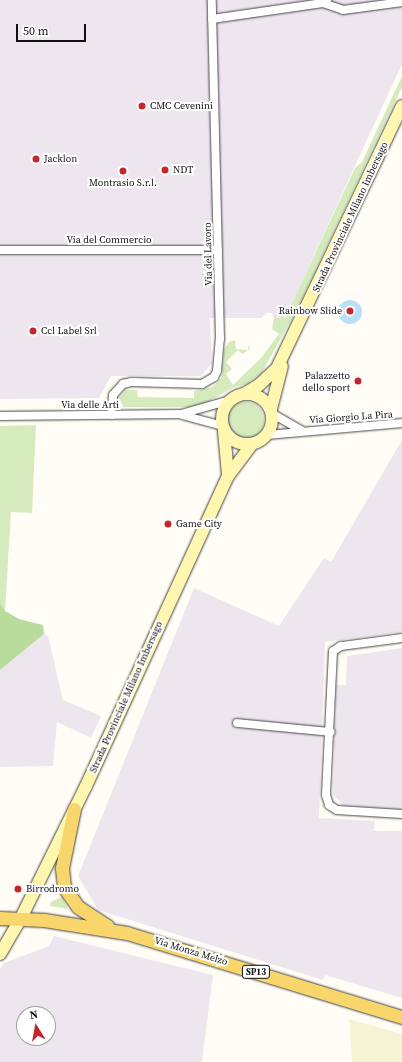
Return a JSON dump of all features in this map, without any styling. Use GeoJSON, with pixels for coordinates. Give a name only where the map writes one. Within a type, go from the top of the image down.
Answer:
{"type":"FeatureCollection","features":[{"type":"Feature","properties":{"kind":"main road","name":"Strada Provinciale Milano Imbersago"},"geometry":{"type":"LineString","coordinates":[[272,411],[279,374],[298,328],[402,106]]}},
{"type":"Feature","properties":{"kind":"main road","name":"Strada Provinciale Milano Imbersago"},"geometry":{"type":"LineString","coordinates":[[244,394],[272,374],[298,328]]}},
{"type":"Feature","properties":{"kind":"main road"},"geometry":{"type":"LineString","coordinates":[[244,394],[260,396],[272,411],[271,429],[267,436],[252,444],[236,442],[224,428],[222,416],[230,400],[244,394]]}},
{"type":"Feature","properties":{"kind":"main road","name":"Strada Provinciale Milano Imbersago"},"geometry":{"type":"LineString","coordinates":[[224,428],[228,453],[228,476]]}},
{"type":"Feature","properties":{"kind":"main road","name":"Strada Provinciale Milano Imbersago"},"geometry":{"type":"LineString","coordinates":[[0,954],[21,918],[74,809],[228,476],[252,444]]}},
{"type":"Feature","properties":{"kind":"main road"},"geometry":{"type":"LineString","coordinates":[[74,809],[62,868],[64,887],[78,907],[110,928]]}},
{"type":"Feature","properties":{"kind":"main road","name":"SP13"},"geometry":{"type":"LineString","coordinates":[[0,918],[21,918]]}},
{"type":"Feature","properties":{"kind":"main road","name":"Via Monza Melzo"},"geometry":{"type":"LineString","coordinates":[[21,918],[110,928],[402,1017]]}},
{"type":"Feature","properties":{"kind":"street","name":"Via del Lavoro"},"geometry":{"type":"LineString","coordinates":[[111,415],[113,395],[123,384],[132,382],[194,385],[214,377],[220,350],[212,0]]}},
{"type":"Feature","properties":{"kind":"street"},"geometry":{"type":"LineString","coordinates":[[212,19],[325,2],[343,10],[402,2]]}},
{"type":"Feature","properties":{"kind":"street","name":"Via del Commercio"},"geometry":{"type":"LineString","coordinates":[[0,250],[218,250]]}},
{"type":"Feature","properties":{"kind":"street","name":"Via delle Arti"},"geometry":{"type":"LineString","coordinates":[[0,416],[181,414],[230,400]]}},
{"type":"Feature","properties":{"kind":"street","name":"Via Giorgio La Pira"},"geometry":{"type":"LineString","coordinates":[[272,411],[302,431]]}},
{"type":"Feature","properties":{"kind":"street","name":"Via delle Arti"},"geometry":{"type":"LineString","coordinates":[[181,414],[224,428]]}},
{"type":"Feature","properties":{"kind":"street","name":"Via Giorgio La Pira"},"geometry":{"type":"LineString","coordinates":[[267,436],[302,431],[402,423]]}},
{"type":"Feature","properties":{"kind":"street"},"geometry":{"type":"LineString","coordinates":[[402,638],[341,646],[335,649],[326,795],[329,805],[337,810],[402,814]]}},
{"type":"Feature","properties":{"kind":"street"},"geometry":{"type":"LineString","coordinates":[[237,723],[331,732]]}},
{"type":"Feature","properties":{"kind":"shaded area"},"geometry":{"type":"Polygon","coordinates":[[[0,0],[402,0],[402,64],[285,318],[274,318],[272,313],[266,313],[262,318],[210,318],[212,363],[201,376],[111,376],[99,398],[0,399],[0,0]]]}},
{"type":"Feature","properties":{"kind":"shaded area"},"geometry":{"type":"Polygon","coordinates":[[[402,440],[402,632],[325,642],[319,818],[375,821],[374,831],[402,831],[402,998],[325,975],[323,980],[98,910],[78,876],[194,588],[279,626],[324,558],[331,562],[402,440]]]}},
{"type":"Feature","properties":{"kind":"shaded area"},"geometry":{"type":"Polygon","coordinates":[[[44,634],[48,636],[63,700],[101,716],[91,738],[57,722],[53,766],[0,767],[0,670],[44,634]]]}},
{"type":"Feature","properties":{"kind":"shaded area"},"geometry":{"type":"Polygon","coordinates":[[[402,648],[402,810],[343,806],[333,794],[336,685],[346,685],[347,656],[402,648]]]}},
{"type":"Feature","properties":{"kind":"shaded area"},"geometry":{"type":"Polygon","coordinates":[[[54,936],[213,975],[202,1062],[0,1062],[0,969],[4,963],[49,946],[54,936]]]}},
{"type":"Feature","properties":{"kind":"shaded area"},"geometry":{"type":"Polygon","coordinates":[[[349,1019],[402,1034],[402,1062],[352,1062],[349,1019]]]}},
{"type":"Feature","properties":{"kind":"green space"},"geometry":{"type":"Polygon","coordinates":[[[402,76],[402,87],[296,311],[261,374],[246,384],[232,388],[206,403],[191,407],[123,407],[119,397],[126,390],[137,390],[138,397],[194,398],[194,391],[213,387],[222,377],[224,349],[229,342],[235,340],[236,349],[248,350],[249,344],[250,349],[242,354],[238,350],[226,362],[232,369],[226,374],[233,385],[261,358],[279,334],[272,329],[274,318],[285,318],[355,168],[362,162],[402,76]]]}},
{"type":"Feature","properties":{"kind":"green space"},"geometry":{"type":"Polygon","coordinates":[[[249,402],[259,407],[263,413],[263,427],[259,433],[253,437],[243,438],[233,433],[229,427],[228,417],[233,407],[239,403],[249,402]]]}},
{"type":"Feature","properties":{"kind":"green space"},"geometry":{"type":"Polygon","coordinates":[[[36,425],[32,513],[11,512],[5,611],[0,603],[0,426],[36,425]]]}},
{"type":"Feature","properties":{"kind":"green space"},"geometry":{"type":"Polygon","coordinates":[[[0,603],[5,611],[19,619],[43,625],[44,634],[0,670],[0,603]]]}},
{"type":"Feature","properties":{"kind":"green space"},"geometry":{"type":"Polygon","coordinates":[[[62,897],[68,909],[50,906],[51,902],[62,897]]]}},
{"type":"Feature","properties":{"kind":"water","name":"Rainbow Slide"},"geometry":{"type":"Polygon","coordinates":[[[350,300],[355,301],[361,307],[361,317],[355,323],[350,324],[345,323],[339,317],[338,312],[339,307],[345,301],[350,300]]]}},
{"type":"Feature","properties":{"kind":"place","name":"CMC Cevenini"},"geometry":{"type":"Point","coordinates":[142,106]}},
{"type":"Feature","properties":{"kind":"place","name":"Jacklon"},"geometry":{"type":"Point","coordinates":[36,159]}},
{"type":"Feature","properties":{"kind":"place","name":"NDT"},"geometry":{"type":"Point","coordinates":[165,170]}},
{"type":"Feature","properties":{"kind":"place","name":"Montrasio S.r.l."},"geometry":{"type":"Point","coordinates":[123,171]}},
{"type":"Feature","properties":{"kind":"place","name":"Rainbow Slide"},"geometry":{"type":"Point","coordinates":[350,311]}},
{"type":"Feature","properties":{"kind":"place","name":"Ccl Label Srl"},"geometry":{"type":"Point","coordinates":[33,331]}},
{"type":"Feature","properties":{"kind":"place","name":"Palazzetto dello sport"},"geometry":{"type":"Point","coordinates":[358,381]}},
{"type":"Feature","properties":{"kind":"place","name":"Game City"},"geometry":{"type":"Point","coordinates":[168,524]}},
{"type":"Feature","properties":{"kind":"place","name":"Birrodromo"},"geometry":{"type":"Point","coordinates":[18,889]}}]}
